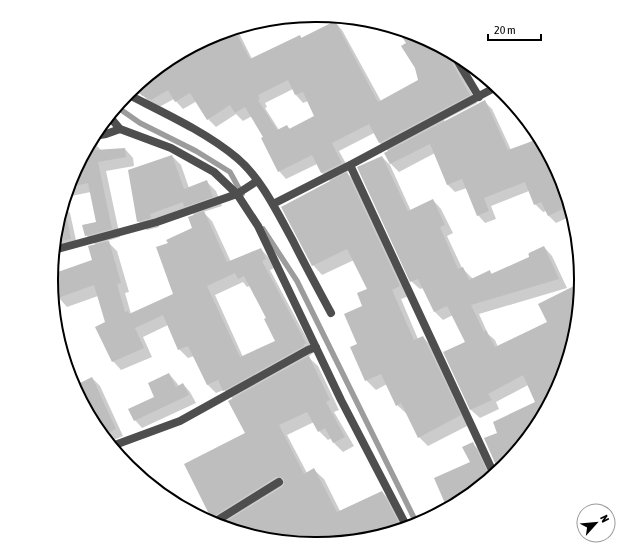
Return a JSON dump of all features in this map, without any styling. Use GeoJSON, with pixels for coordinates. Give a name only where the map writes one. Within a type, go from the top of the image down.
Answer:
{"type":"FeatureCollection","features":[{"type":"Feature","properties":{"kind":"street"},"geometry":{"type":"LineString","coordinates":[[461,66],[479,97]]}},
{"type":"Feature","properties":{"kind":"street"},"geometry":{"type":"LineString","coordinates":[[273,204],[491,90]]}},
{"type":"Feature","properties":{"kind":"street"},"geometry":{"type":"LineString","coordinates":[[134,97],[216,142],[238,159],[257,181],[273,204],[331,313]]}},
{"type":"Feature","properties":{"kind":"street"},"geometry":{"type":"LineString","coordinates":[[113,121],[120,129],[171,148],[214,172],[237,194],[258,226],[341,400],[404,521]]}},
{"type":"Feature","properties":{"kind":"street"},"geometry":{"type":"LineString","coordinates":[[103,134],[120,129]]}},
{"type":"Feature","properties":{"kind":"street"},"geometry":{"type":"LineString","coordinates":[[350,165],[491,468]]}},
{"type":"Feature","properties":{"kind":"street"},"geometry":{"type":"LineString","coordinates":[[61,248],[157,222],[237,194],[257,181]]}},
{"type":"Feature","properties":{"kind":"street"},"geometry":{"type":"LineString","coordinates":[[118,444],[180,421],[316,347]]}},
{"type":"Feature","properties":{"kind":"street"},"geometry":{"type":"LineString","coordinates":[[221,518],[279,482]]}},
{"type":"Feature","properties":{"kind":"building"},"geometry":{"type":"Polygon","coordinates":[[[331,23],[336,23],[378,102],[418,80],[415,68],[401,46],[406,43],[402,37],[448,58],[470,95],[379,143],[369,124],[332,143],[342,163],[321,173],[312,155],[278,172],[261,138],[263,137],[245,107],[235,113],[230,105],[207,120],[190,93],[175,102],[168,90],[151,100],[141,95],[139,92],[159,75],[187,56],[233,36],[237,35],[250,59],[300,35],[301,38],[331,23]],[[288,80],[258,95],[260,99],[258,100],[277,130],[287,125],[289,129],[314,116],[303,92],[295,95],[288,80]]]}},
{"type":"Feature","properties":{"kind":"building"},"geometry":{"type":"Polygon","coordinates":[[[485,100],[508,150],[533,141],[554,181],[564,209],[548,216],[541,202],[534,205],[525,182],[484,198],[489,211],[477,216],[462,179],[447,185],[430,144],[390,164],[384,153],[485,100]]]}},
{"type":"Feature","properties":{"kind":"building"},"geometry":{"type":"Polygon","coordinates":[[[95,147],[96,150],[125,148],[126,157],[98,162],[112,229],[85,236],[82,225],[96,222],[88,183],[76,185],[95,147]]]}},
{"type":"Feature","properties":{"kind":"building"},"geometry":{"type":"Polygon","coordinates":[[[172,155],[184,189],[207,180],[213,197],[184,207],[183,202],[150,214],[151,218],[137,222],[128,170],[172,155]]]}},
{"type":"Feature","properties":{"kind":"building"},"geometry":{"type":"Polygon","coordinates":[[[382,156],[408,211],[433,199],[445,225],[440,227],[458,269],[463,267],[469,280],[490,270],[491,274],[529,257],[529,253],[544,246],[559,279],[471,305],[484,332],[486,330],[495,347],[547,322],[538,304],[574,286],[569,330],[554,378],[530,423],[510,449],[496,464],[484,438],[497,433],[493,422],[535,402],[523,375],[488,394],[492,400],[470,410],[443,352],[465,342],[447,306],[434,312],[418,279],[410,282],[357,167],[382,156]]]}},
{"type":"Feature","properties":{"kind":"building"},"geometry":{"type":"Polygon","coordinates":[[[347,172],[400,286],[392,290],[414,340],[423,336],[461,415],[418,438],[401,403],[396,406],[381,374],[365,381],[350,347],[357,344],[344,314],[362,306],[357,293],[367,289],[347,249],[312,266],[281,207],[347,172]]]}},
{"type":"Feature","properties":{"kind":"building"},"geometry":{"type":"Polygon","coordinates":[[[204,211],[227,262],[261,248],[266,259],[262,261],[306,343],[303,345],[304,346],[223,391],[218,380],[207,385],[188,346],[178,350],[163,315],[135,328],[144,348],[112,362],[95,327],[105,322],[94,285],[59,298],[58,272],[92,260],[88,246],[109,241],[121,283],[117,284],[125,312],[128,311],[129,314],[173,294],[156,247],[168,243],[166,240],[192,228],[188,217],[204,211]],[[235,273],[207,286],[240,357],[275,341],[264,319],[266,318],[244,276],[238,279],[235,273]]]}},
{"type":"Feature","properties":{"kind":"building"},"geometry":{"type":"Polygon","coordinates":[[[66,216],[71,239],[62,241],[66,216]]]}},
{"type":"Feature","properties":{"kind":"building"},"geometry":{"type":"Polygon","coordinates":[[[309,356],[330,400],[326,402],[345,437],[333,443],[325,428],[318,432],[307,412],[279,425],[304,474],[314,468],[337,512],[382,491],[399,523],[350,535],[316,537],[282,535],[249,528],[227,521],[282,487],[284,484],[284,479],[281,477],[276,477],[214,516],[209,513],[184,464],[245,433],[228,401],[309,356]]]}},
{"type":"Feature","properties":{"kind":"building"},"geometry":{"type":"Polygon","coordinates":[[[169,373],[176,387],[183,383],[189,395],[134,421],[128,409],[154,397],[148,383],[169,373]]]}},
{"type":"Feature","properties":{"kind":"building"},"geometry":{"type":"Polygon","coordinates":[[[92,377],[116,429],[109,432],[93,408],[80,383],[92,377]]]}},
{"type":"Feature","properties":{"kind":"building"},"geometry":{"type":"Polygon","coordinates":[[[473,442],[487,472],[473,484],[445,503],[434,478],[470,462],[462,447],[473,442]]]}},
{"type":"Feature","properties":{"kind":"waterway"},"geometry":{"type":"LineString","coordinates":[[122,110],[140,123],[196,151],[230,172],[242,194]]}},
{"type":"Feature","properties":{"kind":"waterway"},"geometry":{"type":"LineString","coordinates":[[263,229],[297,281],[414,517]]}}]}
